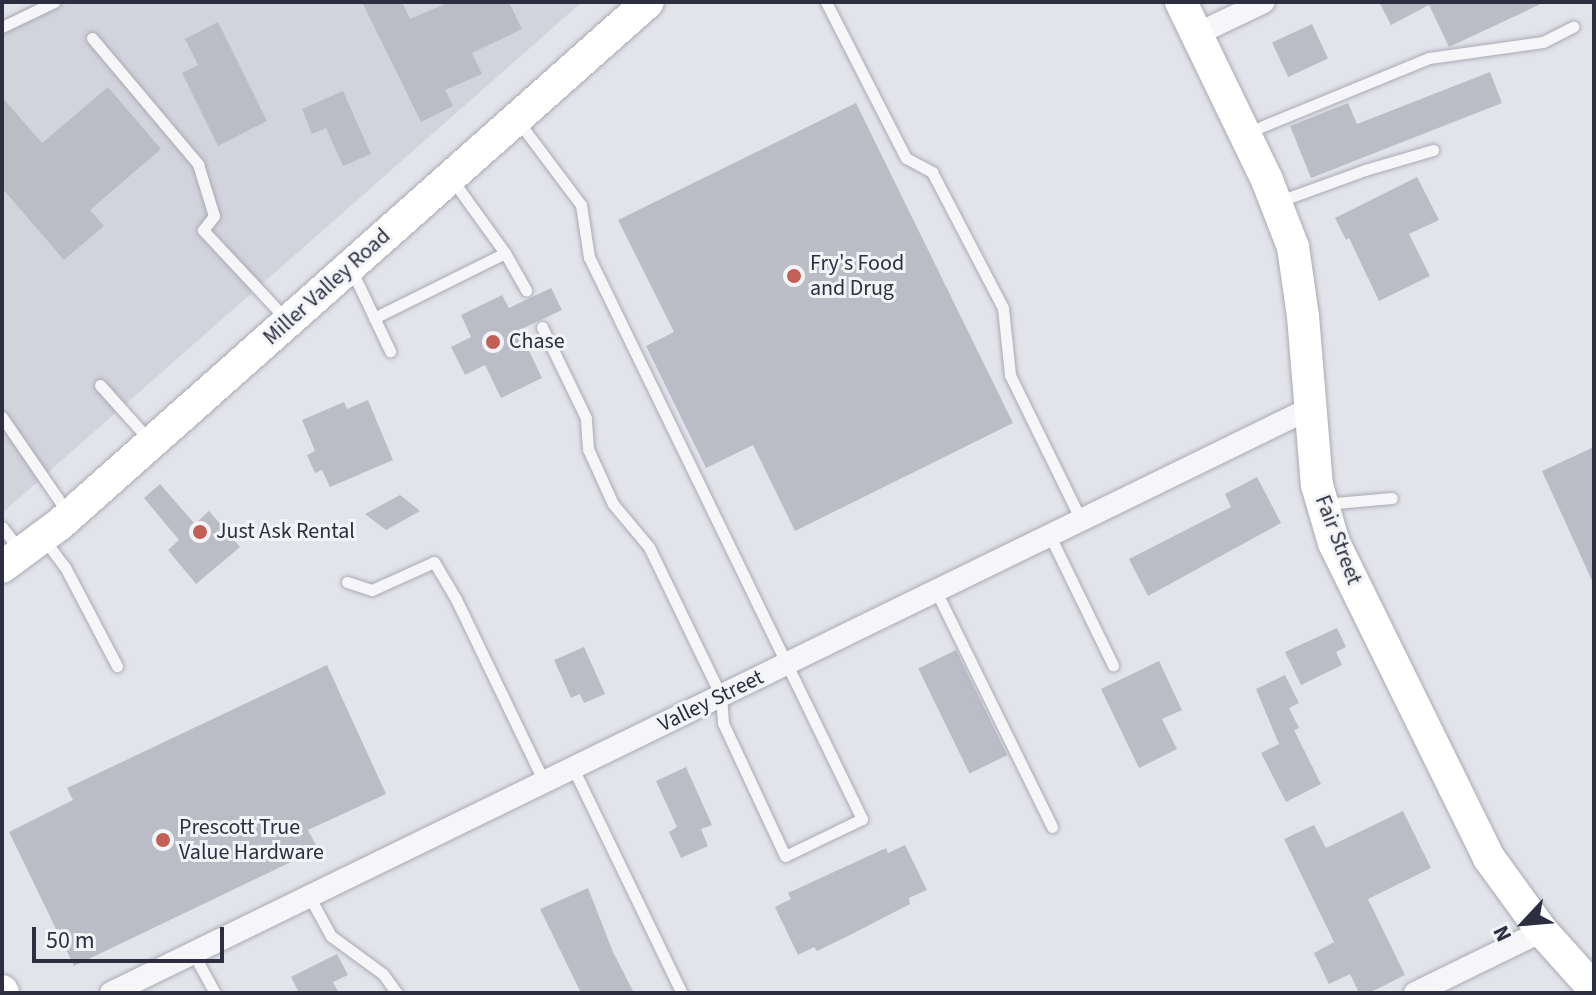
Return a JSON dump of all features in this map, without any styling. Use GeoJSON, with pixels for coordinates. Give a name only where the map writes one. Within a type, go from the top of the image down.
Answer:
{"type":"FeatureCollection","features":[{"type":"Feature","properties":{"kind":"street","name":"Miller Valley Road"},"geometry":{"type":"LineString","coordinates":[[22,553],[70,516],[648,2]]}},
{"type":"Feature","properties":{"kind":"street","name":"Fair Street"},"geometry":{"type":"LineString","coordinates":[[1181,2],[1245,134],[1293,247],[1317,485],[1334,543],[1489,858],[1542,931],[1594,989]]}},
{"type":"Feature","properties":{"kind":"street"},"geometry":{"type":"LineString","coordinates":[[1197,34],[1264,2]]}},
{"type":"Feature","properties":{"kind":"street","name":"Valley Street"},"geometry":{"type":"LineString","coordinates":[[111,993],[1311,408]]}},
{"type":"Feature","properties":{"kind":"street"},"geometry":{"type":"LineString","coordinates":[[1415,993],[1438,988],[1542,931]]}},
{"type":"Feature","properties":{"kind":"lane"},"geometry":{"type":"LineString","coordinates":[[2,27],[54,2]]}},
{"type":"Feature","properties":{"kind":"lane"},"geometry":{"type":"LineString","coordinates":[[826,2],[906,158],[932,172],[1003,308],[1010,375],[1081,520]]}},
{"type":"Feature","properties":{"kind":"lane"},"geometry":{"type":"LineString","coordinates":[[1245,134],[1429,58],[1543,42],[1573,27]]}},
{"type":"Feature","properties":{"kind":"lane"},"geometry":{"type":"LineString","coordinates":[[92,38],[198,164],[214,216],[203,230],[288,322]]}},
{"type":"Feature","properties":{"kind":"lane"},"geometry":{"type":"LineString","coordinates":[[516,119],[581,205],[589,257],[862,819],[785,856],[723,723],[721,696],[649,547],[613,504],[588,449],[586,418],[542,327]]}},
{"type":"Feature","properties":{"kind":"lane"},"geometry":{"type":"LineString","coordinates":[[1276,202],[1433,150]]}},
{"type":"Feature","properties":{"kind":"lane"},"geometry":{"type":"LineString","coordinates":[[450,177],[505,253],[526,290]]}},
{"type":"Feature","properties":{"kind":"lane"},"geometry":{"type":"LineString","coordinates":[[374,318],[505,253]]}},
{"type":"Feature","properties":{"kind":"lane"},"geometry":{"type":"LineString","coordinates":[[350,267],[390,351]]}},
{"type":"Feature","properties":{"kind":"lane"},"geometry":{"type":"LineString","coordinates":[[100,385],[152,443]]}},
{"type":"Feature","properties":{"kind":"lane"},"geometry":{"type":"LineString","coordinates":[[2,417],[70,516]]}},
{"type":"Feature","properties":{"kind":"lane"},"geometry":{"type":"LineString","coordinates":[[1322,504],[1392,498]]}},
{"type":"Feature","properties":{"kind":"lane"},"geometry":{"type":"LineString","coordinates":[[2,527],[22,553],[65,567],[117,666]]}},
{"type":"Feature","properties":{"kind":"lane"},"geometry":{"type":"LineString","coordinates":[[1050,536],[1113,665]]}},
{"type":"Feature","properties":{"kind":"lane"},"geometry":{"type":"LineString","coordinates":[[347,582],[372,590],[434,562],[456,599],[544,782]]}},
{"type":"Feature","properties":{"kind":"lane"},"geometry":{"type":"LineString","coordinates":[[936,591],[1052,827]]}},
{"type":"Feature","properties":{"kind":"lane"},"geometry":{"type":"LineString","coordinates":[[573,768],[682,993]]}},
{"type":"Feature","properties":{"kind":"lane"},"geometry":{"type":"LineString","coordinates":[[309,896],[331,936],[383,974],[397,993]]}},
{"type":"Feature","properties":{"kind":"lane"},"geometry":{"type":"LineString","coordinates":[[193,953],[215,993]]}},
{"type":"Feature","properties":{"kind":"shaded area"},"geometry":{"type":"Polygon","coordinates":[[[39,2],[582,2],[2,513],[2,20],[39,2]]]}},
{"type":"Feature","properties":{"kind":"building"},"geometry":{"type":"Polygon","coordinates":[[[362,2],[402,2],[410,19],[450,2],[509,2],[522,29],[472,53],[482,74],[445,90],[453,106],[421,122],[362,2]]]}},
{"type":"Feature","properties":{"kind":"building"},"geometry":{"type":"Polygon","coordinates":[[[1379,2],[1545,2],[1449,47],[1429,5],[1391,25],[1379,2]]]}},
{"type":"Feature","properties":{"kind":"building"},"geometry":{"type":"Polygon","coordinates":[[[218,22],[267,121],[218,146],[182,73],[198,65],[185,39],[218,22]]]}},
{"type":"Feature","properties":{"kind":"building"},"geometry":{"type":"Polygon","coordinates":[[[1312,24],[1328,58],[1288,77],[1272,43],[1312,24]]]}},
{"type":"Feature","properties":{"kind":"building"},"geometry":{"type":"Polygon","coordinates":[[[1490,72],[1502,103],[1311,178],[1290,126],[1348,103],[1357,124],[1490,72]]]}},
{"type":"Feature","properties":{"kind":"building"},"geometry":{"type":"Polygon","coordinates":[[[108,87],[161,149],[90,210],[104,226],[64,260],[2,188],[2,97],[42,143],[108,87]]]}},
{"type":"Feature","properties":{"kind":"building"},"geometry":{"type":"Polygon","coordinates":[[[343,91],[371,154],[343,166],[326,128],[312,134],[302,109],[343,91]]]}},
{"type":"Feature","properties":{"kind":"building","name":"Fry's Food and Drug"},"geometry":{"type":"Polygon","coordinates":[[[856,103],[1013,423],[795,531],[753,445],[706,468],[646,346],[674,332],[618,220],[856,103]]]}},
{"type":"Feature","properties":{"kind":"building"},"geometry":{"type":"Polygon","coordinates":[[[1417,177],[1439,220],[1409,234],[1430,276],[1379,301],[1349,238],[1346,240],[1335,218],[1417,177]]]}},
{"type":"Feature","properties":{"kind":"building","name":"Chase"},"geometry":{"type":"Polygon","coordinates":[[[551,288],[562,310],[519,330],[542,378],[501,398],[485,365],[465,375],[451,347],[471,337],[461,315],[502,295],[509,308],[551,288]]]}},
{"type":"Feature","properties":{"kind":"building"},"geometry":{"type":"Polygon","coordinates":[[[368,400],[393,460],[330,487],[322,470],[315,473],[307,455],[315,451],[302,420],[344,402],[347,409],[368,400]]]}},
{"type":"Feature","properties":{"kind":"building"},"geometry":{"type":"Polygon","coordinates":[[[1594,447],[1594,585],[1542,471],[1594,447]]]}},
{"type":"Feature","properties":{"kind":"building"},"geometry":{"type":"Polygon","coordinates":[[[1257,477],[1281,523],[1148,596],[1129,559],[1231,507],[1225,494],[1257,477]]]}},
{"type":"Feature","properties":{"kind":"building","name":"Just Ask Rental"},"geometry":{"type":"Polygon","coordinates":[[[160,484],[195,524],[209,511],[240,547],[196,584],[168,550],[179,540],[144,498],[160,484]]]}},
{"type":"Feature","properties":{"kind":"building"},"geometry":{"type":"Polygon","coordinates":[[[400,495],[420,511],[386,530],[365,514],[400,495]]]}},
{"type":"Feature","properties":{"kind":"building"},"geometry":{"type":"Polygon","coordinates":[[[1337,628],[1346,647],[1336,652],[1342,665],[1301,685],[1285,652],[1337,628]]]}},
{"type":"Feature","properties":{"kind":"building"},"geometry":{"type":"Polygon","coordinates":[[[584,647],[605,694],[584,703],[580,694],[571,698],[554,660],[584,647]]]}},
{"type":"Feature","properties":{"kind":"building"},"geometry":{"type":"Polygon","coordinates":[[[956,650],[1007,755],[970,774],[918,668],[956,650]]]}},
{"type":"Feature","properties":{"kind":"building"},"geometry":{"type":"Polygon","coordinates":[[[1159,661],[1182,710],[1162,719],[1177,749],[1139,768],[1101,689],[1159,661]]]}},
{"type":"Feature","properties":{"kind":"building","name":"Prescott True Value Hardware"},"geometry":{"type":"Polygon","coordinates":[[[327,665],[386,794],[308,830],[318,849],[74,966],[9,832],[73,800],[67,788],[327,665]]]}},
{"type":"Feature","properties":{"kind":"building"},"geometry":{"type":"Polygon","coordinates":[[[1285,675],[1299,703],[1289,708],[1299,728],[1294,730],[1321,784],[1286,802],[1261,753],[1279,744],[1256,689],[1285,675]]]}},
{"type":"Feature","properties":{"kind":"building"},"geometry":{"type":"Polygon","coordinates":[[[686,767],[712,825],[701,829],[708,846],[681,858],[669,832],[677,827],[656,781],[686,767]]]}},
{"type":"Feature","properties":{"kind":"building"},"geometry":{"type":"Polygon","coordinates":[[[1403,811],[1431,868],[1368,899],[1405,975],[1369,993],[1359,993],[1350,974],[1329,984],[1314,953],[1334,942],[1284,839],[1314,825],[1326,848],[1403,811]]]}},
{"type":"Feature","properties":{"kind":"building"},"geometry":{"type":"Polygon","coordinates":[[[905,845],[927,890],[909,898],[910,904],[850,935],[817,951],[814,947],[798,955],[775,907],[791,899],[788,893],[886,848],[888,853],[905,845]]]}},
{"type":"Feature","properties":{"kind":"building"},"geometry":{"type":"Polygon","coordinates":[[[588,888],[613,952],[634,993],[581,993],[540,909],[588,888]]]}},
{"type":"Feature","properties":{"kind":"building"},"geometry":{"type":"Polygon","coordinates":[[[337,954],[348,975],[333,982],[339,993],[299,993],[291,977],[337,954]]]}},
{"type":"Feature","properties":{"kind":"place","name":"Fry's Food and Drug"},"geometry":{"type":"Point","coordinates":[794,276]}},
{"type":"Feature","properties":{"kind":"place","name":"Chase"},"geometry":{"type":"Point","coordinates":[493,342]}},
{"type":"Feature","properties":{"kind":"place","name":"Just Ask Rental"},"geometry":{"type":"Point","coordinates":[200,532]}},
{"type":"Feature","properties":{"kind":"place","name":"Prescott True Value Hardware"},"geometry":{"type":"Point","coordinates":[163,840]}}]}
